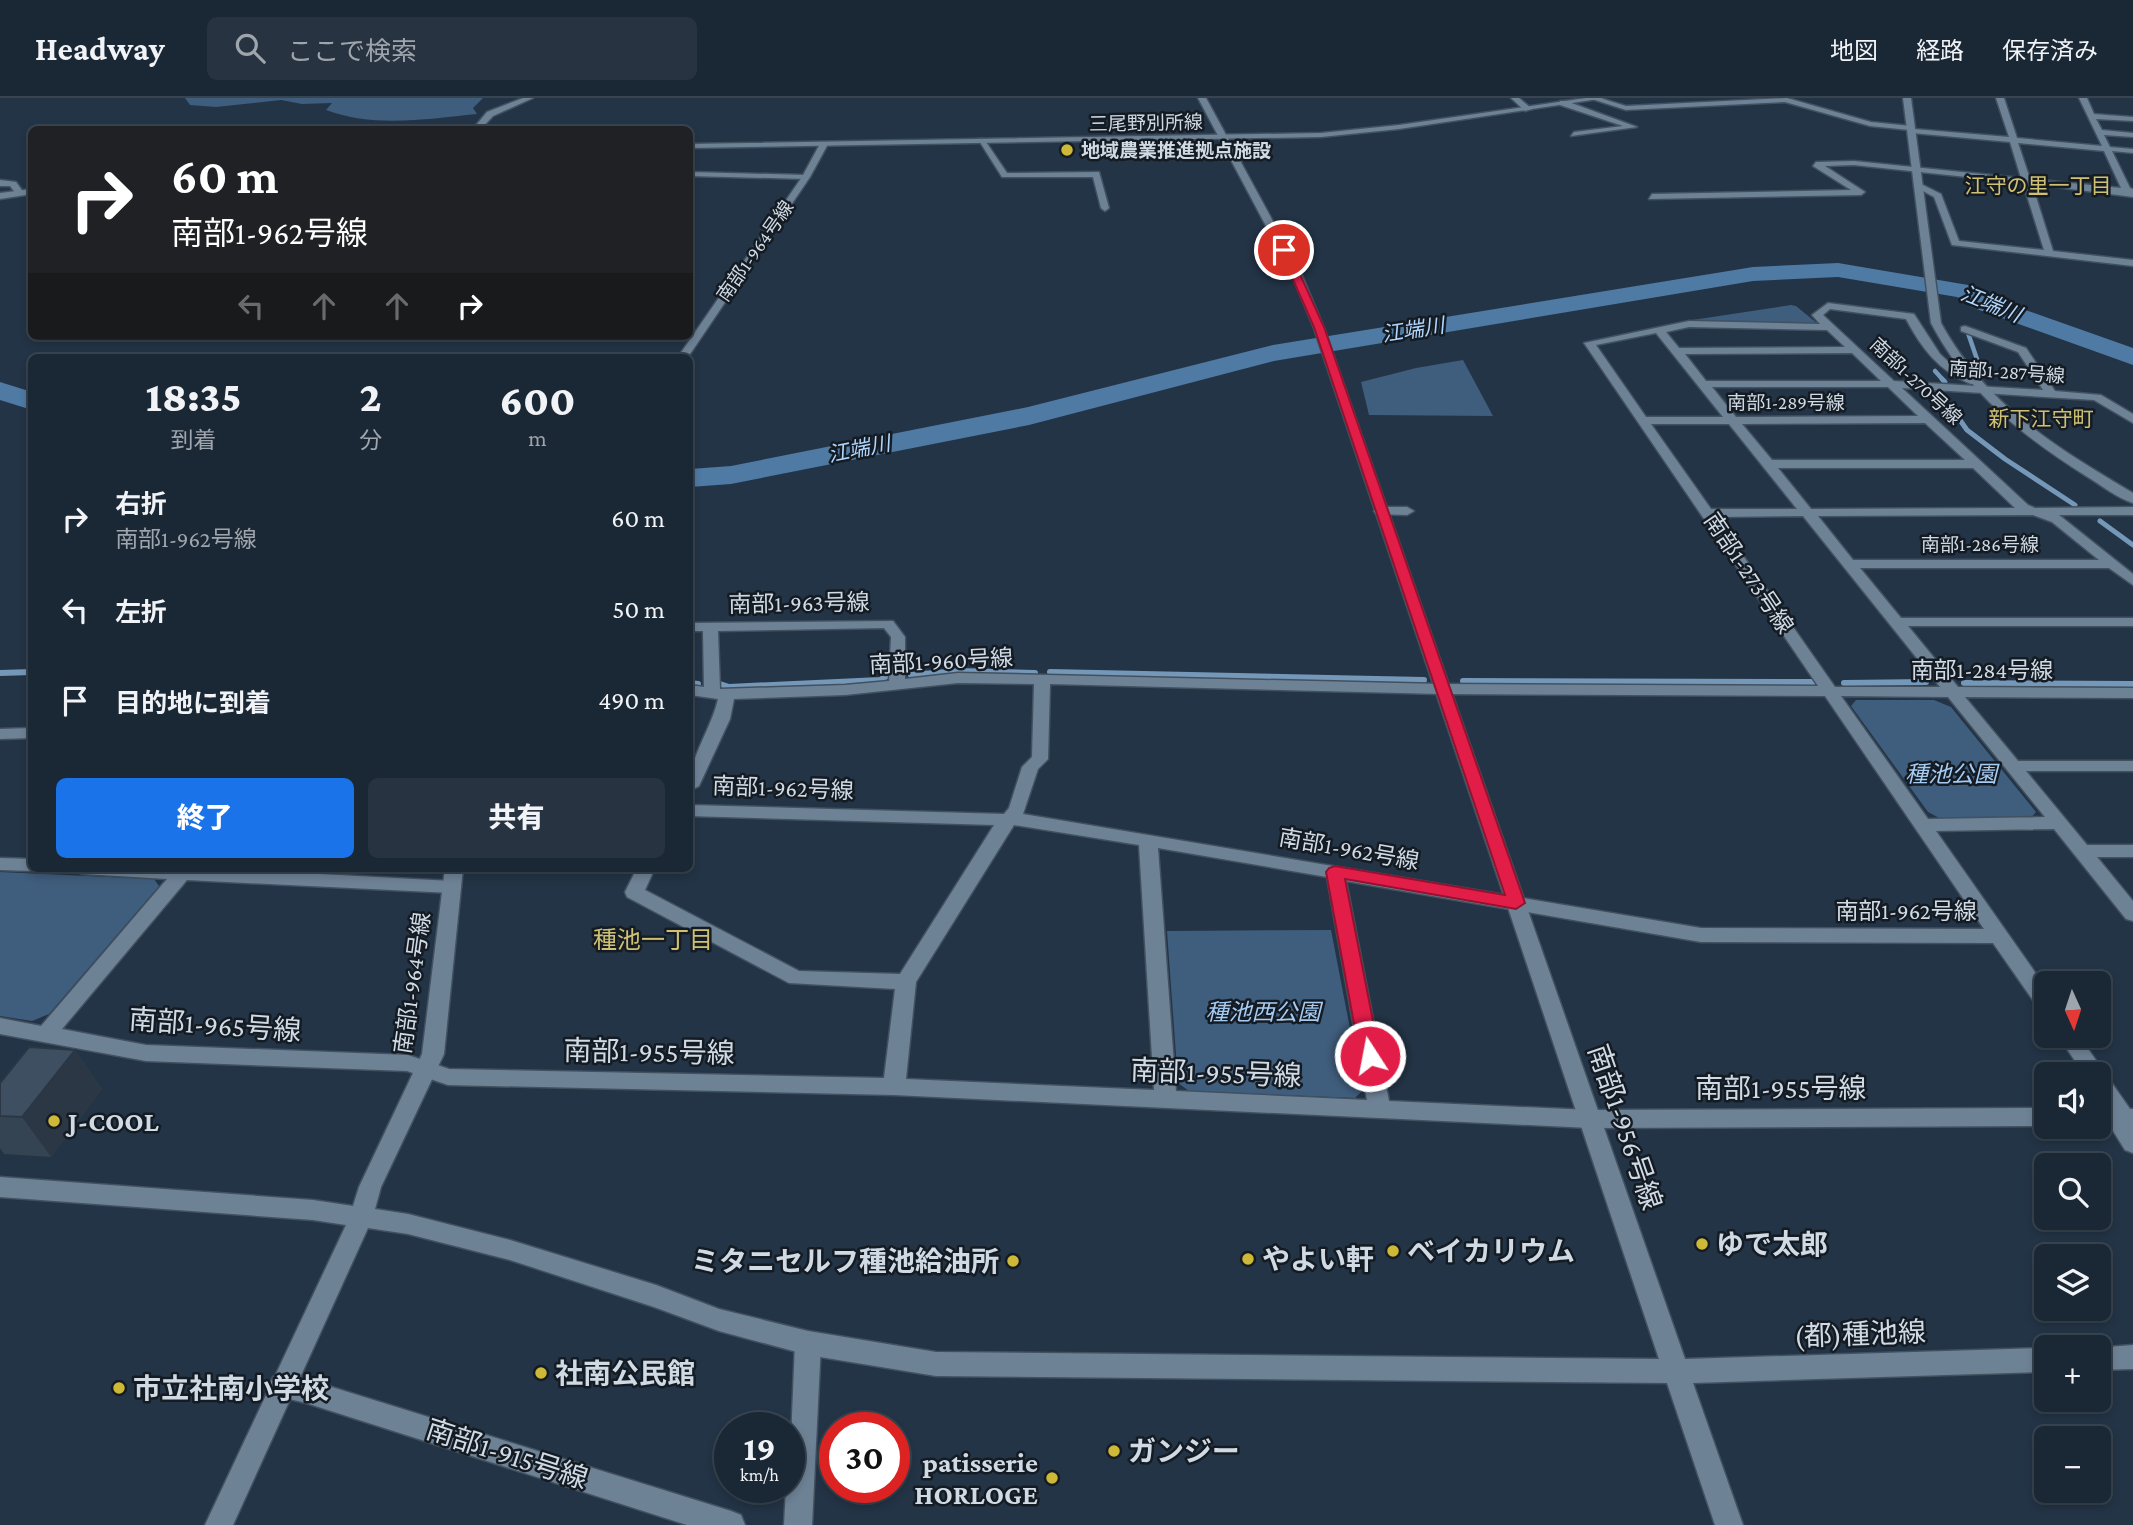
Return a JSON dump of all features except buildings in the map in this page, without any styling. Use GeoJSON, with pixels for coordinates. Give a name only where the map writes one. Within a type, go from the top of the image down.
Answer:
{"type":"FeatureCollection","features":[{"type":"Feature","properties":{"kind":"street"},"geometry":{"type":"LineString","coordinates":[[479,126],[490,114],[529,98]]}},
{"type":"Feature","properties":{"kind":"street","name":"南部1-956号線"},"geometry":{"type":"LineString","coordinates":[[1202,98],[1296,273],[1319,327],[1729,1525]]}},
{"type":"Feature","properties":{"kind":"street"},"geometry":{"type":"LineString","coordinates":[[1515,98],[1528,109]]}},
{"type":"Feature","properties":{"kind":"street"},"geometry":{"type":"LineString","coordinates":[[1599,98],[1626,108],[1782,99],[1870,124],[2014,141],[2133,151]]}},
{"type":"Feature","properties":{"kind":"street","name":"三尾野別所線"},"geometry":{"type":"LineString","coordinates":[[693,146],[1223,137],[1358,132],[1599,98]]}},
{"type":"Feature","properties":{"kind":"street"},"geometry":{"type":"LineString","coordinates":[[1678,98],[1699,105]]}},
{"type":"Feature","properties":{"kind":"street"},"geometry":{"type":"LineString","coordinates":[[1829,113],[1833,112],[1833,98]]}},
{"type":"Feature","properties":{"kind":"street"},"geometry":{"type":"LineString","coordinates":[[1907,98],[1936,317],[1948,349],[1978,386],[2050,446],[2133,499]]}},
{"type":"Feature","properties":{"kind":"street"},"geometry":{"type":"LineString","coordinates":[[2000,98],[2049,252]]}},
{"type":"Feature","properties":{"kind":"street"},"geometry":{"type":"LineString","coordinates":[[2082,98],[2132,193]]}},
{"type":"Feature","properties":{"kind":"street"},"geometry":{"type":"LineString","coordinates":[[1563,103],[1633,127],[1574,134]]}},
{"type":"Feature","properties":{"kind":"street"},"geometry":{"type":"LineString","coordinates":[[2091,116],[2133,120]]}},
{"type":"Feature","properties":{"kind":"street"},"geometry":{"type":"LineString","coordinates":[[2099,132],[2133,135]]}},
{"type":"Feature","properties":{"kind":"street"},"geometry":{"type":"LineString","coordinates":[[981,141],[1005,175],[1096,174],[1105,208]]}},
{"type":"Feature","properties":{"kind":"street","name":"南部1-964号線"},"geometry":{"type":"LineString","coordinates":[[685,354],[806,177],[824,144]]}},
{"type":"Feature","properties":{"kind":"street"},"geometry":{"type":"LineString","coordinates":[[1652,197],[1861,192],[1816,164],[1854,163],[2132,193]]}},
{"type":"Feature","properties":{"kind":"street"},"geometry":{"type":"LineString","coordinates":[[693,174],[806,177]]}},
{"type":"Feature","properties":{"kind":"street"},"geometry":{"type":"LineString","coordinates":[[0,183],[13,184],[20,192]]}},
{"type":"Feature","properties":{"kind":"street"},"geometry":{"type":"LineString","coordinates":[[1918,186],[1938,196],[1955,243],[2133,263]]}},
{"type":"Feature","properties":{"kind":"street"},"geometry":{"type":"LineString","coordinates":[[0,195],[28,191]]}},
{"type":"Feature","properties":{"kind":"street","name":"南部1-270号線"},"geometry":{"type":"LineString","coordinates":[[1978,386],[1956,376],[1940,363],[1910,316],[1828,306],[1817,315],[2023,508],[2057,519],[2133,581]]}},
{"type":"Feature","properties":{"kind":"street","name":"南部1-273号線"},"geometry":{"type":"LineString","coordinates":[[1830,327],[1689,324],[1589,343],[2034,987]]}},
{"type":"Feature","properties":{"kind":"street"},"geometry":{"type":"LineString","coordinates":[[1965,329],[2022,350],[2051,394]]}},
{"type":"Feature","properties":{"kind":"street"},"geometry":{"type":"LineString","coordinates":[[1660,331],[2133,914]]}},
{"type":"Feature","properties":{"kind":"street"},"geometry":{"type":"LineString","coordinates":[[1677,351],[1855,350]]}},
{"type":"Feature","properties":{"kind":"street","name":"南部1-287号線"},"geometry":{"type":"LineString","coordinates":[[1704,384],[1978,386],[2097,397],[2133,419]]}},
{"type":"Feature","properties":{"kind":"street","name":"南部1-289号線"},"geometry":{"type":"LineString","coordinates":[[1643,421],[1929,419]]}},
{"type":"Feature","properties":{"kind":"street"},"geometry":{"type":"LineString","coordinates":[[1769,464],[1977,464]]}},
{"type":"Feature","properties":{"kind":"street"},"geometry":{"type":"LineString","coordinates":[[1381,511],[1407,511]]}},
{"type":"Feature","properties":{"kind":"street"},"geometry":{"type":"LineString","coordinates":[[1708,513],[2133,511]]}},
{"type":"Feature","properties":{"kind":"street","name":"南部1-286号線"},"geometry":{"type":"LineString","coordinates":[[1849,564],[2111,564]]}},
{"type":"Feature","properties":{"kind":"street"},"geometry":{"type":"LineString","coordinates":[[1897,622],[2133,622]]}},
{"type":"Feature","properties":{"kind":"street","name":"南部1-963号線"},"geometry":{"type":"LineString","coordinates":[[693,627],[888,624],[898,637],[897,684]]}},
{"type":"Feature","properties":{"kind":"street"},"geometry":{"type":"LineString","coordinates":[[693,780],[722,719],[710,628]]}},
{"type":"Feature","properties":{"kind":"street","name":"南部1-960号線"},"geometry":{"type":"LineString","coordinates":[[693,691],[845,690],[958,678],[1042,679],[1040,759],[1030,767],[1011,818],[999,832],[906,982],[894,1087]]}},
{"type":"Feature","properties":{"kind":"street","name":"南部1-284号線"},"geometry":{"type":"LineString","coordinates":[[1042,679],[1441,689],[2133,693]]}},
{"type":"Feature","properties":{"kind":"street"},"geometry":{"type":"LineString","coordinates":[[0,734],[28,733]]}},
{"type":"Feature","properties":{"kind":"street"},"geometry":{"type":"LineString","coordinates":[[2013,766],[2133,766]]}},
{"type":"Feature","properties":{"kind":"street","name":"南部1-962号線"},"geometry":{"type":"LineString","coordinates":[[693,810],[1011,818],[1701,935],[1999,936]]}},
{"type":"Feature","properties":{"kind":"street"},"geometry":{"type":"LineString","coordinates":[[1924,825],[2060,823]]}},
{"type":"Feature","properties":{"kind":"street"},"geometry":{"type":"LineString","coordinates":[[1148,840],[1166,1101]]}},
{"type":"Feature","properties":{"kind":"street"},"geometry":{"type":"LineString","coordinates":[[2082,851],[2133,851]]}},
{"type":"Feature","properties":{"kind":"street"},"geometry":{"type":"LineString","coordinates":[[0,864],[28,865]]}},
{"type":"Feature","properties":{"kind":"street"},"geometry":{"type":"LineString","coordinates":[[162,872],[453,877]]}},
{"type":"Feature","properties":{"kind":"street"},"geometry":{"type":"LineString","coordinates":[[644,872],[634,892],[796,978],[906,982]]}},
{"type":"Feature","properties":{"kind":"street"},"geometry":{"type":"LineString","coordinates":[[1335,872],[1380,1110]]}},
{"type":"Feature","properties":{"kind":"street"},"geometry":{"type":"LineString","coordinates":[[46,1034],[182,873]]}},
{"type":"Feature","properties":{"kind":"street","name":"南部1-964号線"},"geometry":{"type":"LineString","coordinates":[[219,1525],[361,1217],[370,1187],[433,1054],[453,877]]}},
{"type":"Feature","properties":{"kind":"street","name":"南部1-965号線"},"geometry":{"type":"LineString","coordinates":[[0,1026],[146,1053],[408,1063],[427,1070]]}},
{"type":"Feature","properties":{"kind":"street","name":"南部1-955号線"},"geometry":{"type":"LineString","coordinates":[[427,1070],[449,1077],[894,1087],[1590,1119],[2034,1117]]}},
{"type":"Feature","properties":{"kind":"street"},"geometry":{"type":"LineString","coordinates":[[2111,1097],[2119,1108],[2121,1126],[2133,1144]]}},
{"type":"Feature","properties":{"kind":"street","name":"(都)種池線"},"geometry":{"type":"LineString","coordinates":[[0,1187],[313,1210],[408,1224],[510,1250],[656,1296],[719,1320],[808,1343],[936,1364],[1677,1371],[2034,1360]]}},
{"type":"Feature","properties":{"kind":"street"},"geometry":{"type":"LineString","coordinates":[[798,1525],[808,1343]]}},
{"type":"Feature","properties":{"kind":"street"},"geometry":{"type":"LineString","coordinates":[[2111,1358],[2133,1357]]}},
{"type":"Feature","properties":{"kind":"street","name":"南部1-915号線"},"geometry":{"type":"LineString","coordinates":[[282,1386],[306,1391],[732,1525]]}},
{"type":"Feature","properties":{"kind":"green space"},"geometry":{"type":"Polygon","coordinates":[[[185,98],[483,98],[473,108],[477,114],[401,121],[344,116],[326,110],[332,103],[302,104],[281,100],[216,107],[190,105],[185,98]]]}},
{"type":"Feature","properties":{"kind":"green space"},"geometry":{"type":"Polygon","coordinates":[[[1791,305],[1818,324],[1686,321],[1791,305]]]}},
{"type":"Feature","properties":{"kind":"green space"},"geometry":{"type":"Polygon","coordinates":[[[1463,360],[1493,416],[1369,415],[1361,382],[1463,360]]]}},
{"type":"Feature","properties":{"kind":"green space","name":"種池公園"},"geometry":{"type":"Polygon","coordinates":[[[1856,700],[1934,700],[1951,707],[2036,812],[2030,819],[1943,820],[1928,812],[1851,706],[1856,700]]]}},
{"type":"Feature","properties":{"kind":"green space"},"geometry":{"type":"Polygon","coordinates":[[[0,872],[154,879],[159,886],[49,1014],[32,1021],[0,1016],[0,872]]]}},
{"type":"Feature","properties":{"kind":"green space","name":"種池西公園"},"geometry":{"type":"Polygon","coordinates":[[[1331,930],[1362,1091],[1355,1098],[1189,1091],[1178,1083],[1167,931],[1331,930]]]}},
{"type":"Feature","properties":{"kind":"waterway","name":"江端川"},"geometry":{"type":"LineString","coordinates":[[693,478],[731,475],[1029,416],[1273,353],[1753,274],[1838,270],[1965,291],[1980,302],[2133,357]]}},
{"type":"Feature","properties":{"kind":"waterway"},"geometry":{"type":"LineString","coordinates":[[1968,333],[1979,365]]}},
{"type":"Feature","properties":{"kind":"waterway"},"geometry":{"type":"LineString","coordinates":[[1935,371],[1944,381]]}},
{"type":"Feature","properties":{"kind":"waterway","name":"江端川"},"geometry":{"type":"LineString","coordinates":[[0,391],[28,400]]}},
{"type":"Feature","properties":{"kind":"waterway"},"geometry":{"type":"LineString","coordinates":[[1941,393],[1967,430],[2005,459],[2075,505]]}},
{"type":"Feature","properties":{"kind":"waterway"},"geometry":{"type":"LineString","coordinates":[[2100,521],[2133,545]]}},
{"type":"Feature","properties":{"kind":"waterway"},"geometry":{"type":"LineString","coordinates":[[911,675],[958,671],[1035,673]]}},
{"type":"Feature","properties":{"kind":"waterway"},"geometry":{"type":"LineString","coordinates":[[0,673],[28,672]]}},
{"type":"Feature","properties":{"kind":"waterway"},"geometry":{"type":"LineString","coordinates":[[1050,672],[1424,680]]}},
{"type":"Feature","properties":{"kind":"waterway"},"geometry":{"type":"LineString","coordinates":[[720,684],[729,687],[880,680],[887,676]]}},
{"type":"Feature","properties":{"kind":"waterway"},"geometry":{"type":"LineString","coordinates":[[1463,681],[1814,682]]}},
{"type":"Feature","properties":{"kind":"waterway"},"geometry":{"type":"LineString","coordinates":[[1844,683],[1926,682]]}},
{"type":"Feature","properties":{"kind":"waterway"},"geometry":{"type":"LineString","coordinates":[[693,683],[698,684]]}},
{"type":"Feature","properties":{"kind":"waterway"},"geometry":{"type":"LineString","coordinates":[[1964,683],[2133,684]]}},
{"type":"Feature","properties":{"kind":"place","name":"地域農業推進拠点施設"},"geometry":{"type":"Point","coordinates":[1067,150]}},
{"type":"Feature","properties":{"kind":"place","name":"J-COOL"},"geometry":{"type":"Point","coordinates":[54,1121]}},
{"type":"Feature","properties":{"kind":"place","name":"ゆで太郎"},"geometry":{"type":"Point","coordinates":[1702,1244]}},
{"type":"Feature","properties":{"kind":"place","name":"ベイカリウム"},"geometry":{"type":"Point","coordinates":[1393,1251]}},
{"type":"Feature","properties":{"kind":"place","name":"やよい軒"},"geometry":{"type":"Point","coordinates":[1248,1259]}},
{"type":"Feature","properties":{"kind":"place","name":"ミタニセルフ種池給油所"},"geometry":{"type":"Point","coordinates":[1013,1261]}},
{"type":"Feature","properties":{"kind":"place","name":"社南公民館"},"geometry":{"type":"Point","coordinates":[541,1373]}},
{"type":"Feature","properties":{"kind":"place","name":"市立社南小学校"},"geometry":{"type":"Point","coordinates":[119,1388]}},
{"type":"Feature","properties":{"kind":"place","name":"ガンジー"},"geometry":{"type":"Point","coordinates":[1114,1451]}},
{"type":"Feature","properties":{"kind":"place","name":"patisserie HORLOGE"},"geometry":{"type":"Point","coordinates":[1052,1478]}},
{"type":"Feature","properties":{"kind":"district","name":"江守の里一丁目"},"geometry":{"type":"Point","coordinates":[2038,186]}},
{"type":"Feature","properties":{"kind":"district","name":"新下江守町"},"geometry":{"type":"Point","coordinates":[2041,419]}},
{"type":"Feature","properties":{"kind":"district","name":"種池一丁目"},"geometry":{"type":"Point","coordinates":[653,939]}},
{"type":"Feature","properties":{"kind":"route"},"geometry":{"type":"LineString","coordinates":[[1284,250],[1319,327],[1516,903],[1335,872],[1370,1056]]}}]}
